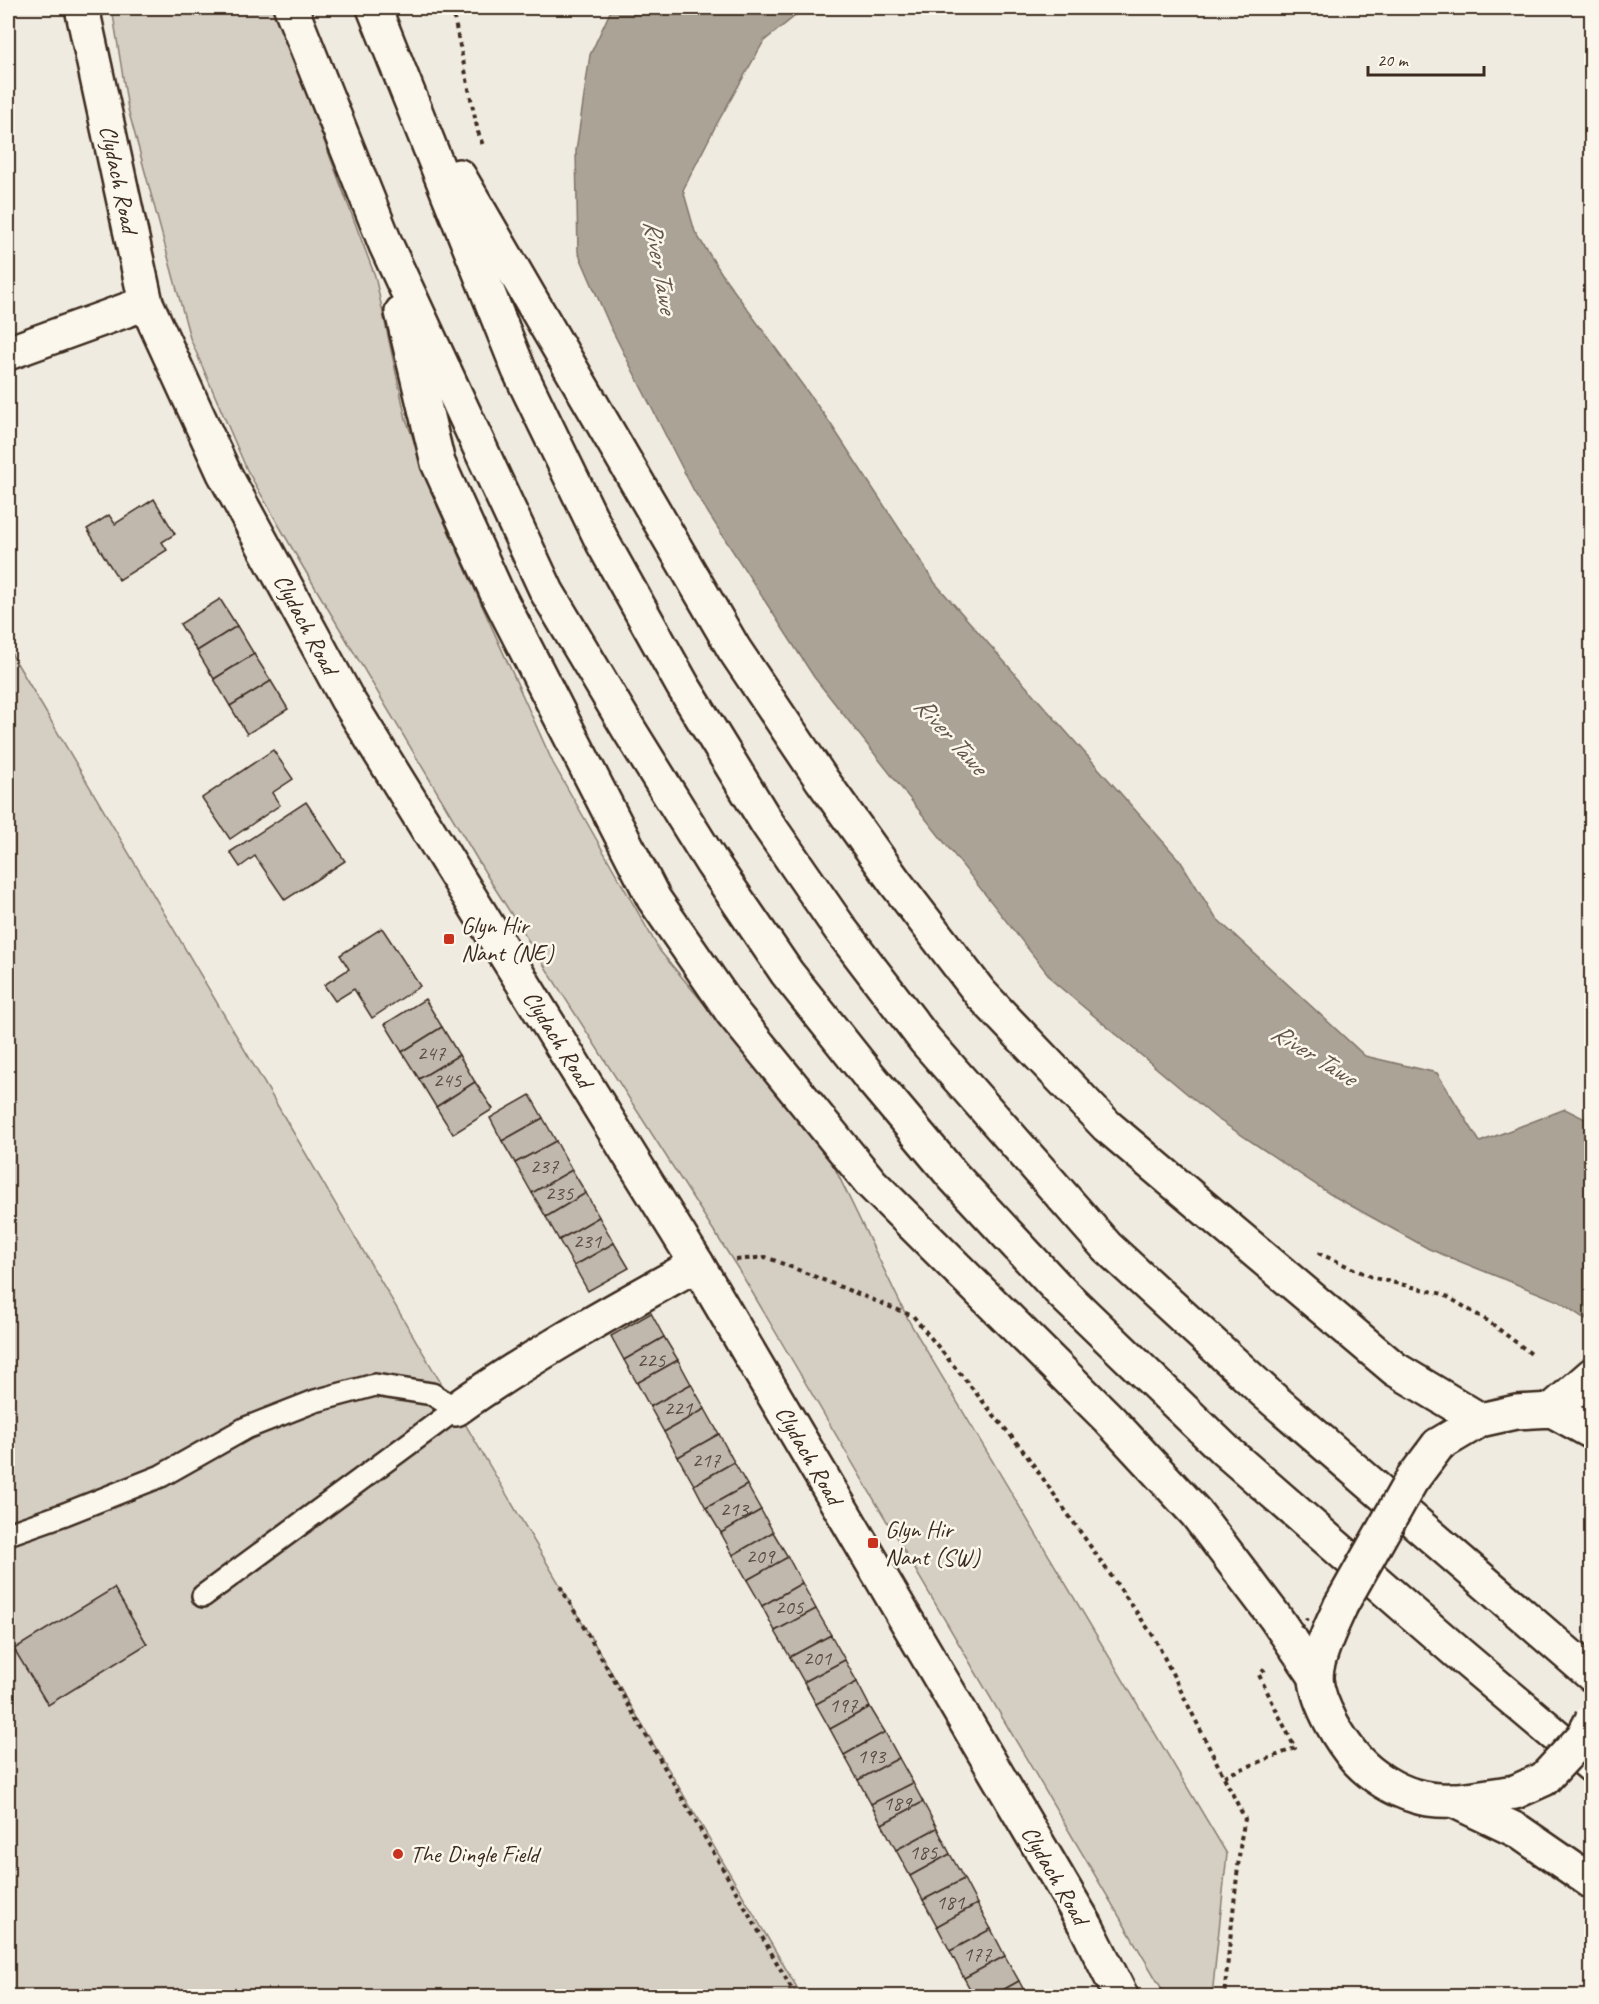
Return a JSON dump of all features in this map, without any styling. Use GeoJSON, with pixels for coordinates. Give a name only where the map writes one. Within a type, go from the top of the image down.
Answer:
{"type":"FeatureCollection","features":[{"type":"Feature","properties":{"kind":"main road","name":"Clydach Road"},"geometry":{"type":"LineString","coordinates":[[82,8],[146,303],[224,472],[347,699],[697,1264],[1080,1916],[1121,1996]]}},
{"type":"Feature","properties":{"kind":"main road"},"geometry":{"type":"LineString","coordinates":[[291,8],[386,245],[480,443],[547,592],[712,863],[787,973],[953,1176],[1061,1292],[1226,1451],[1592,1766]]}},
{"type":"Feature","properties":{"kind":"main road"},"geometry":{"type":"LineString","coordinates":[[374,8],[519,370],[603,543],[707,726],[767,823],[841,930],[925,1040],[1107,1247],[1268,1394],[1592,1675]]}},
{"type":"Feature","properties":{"kind":"main road"},"geometry":{"type":"LineString","coordinates":[[399,73],[734,649],[861,835],[981,994],[1107,1126],[1395,1369],[1480,1420]]}},
{"type":"Feature","properties":{"kind":"main road"},"geometry":{"type":"LineString","coordinates":[[386,245],[438,463],[498,593],[654,899],[732,1012],[871,1183],[1109,1419],[1196,1513],[1296,1635],[1316,1677],[1322,1705],[1339,1734],[1357,1760],[1383,1782],[1415,1796],[1453,1800],[1515,1792],[1544,1779],[1583,1737],[1592,1720]]}},
{"type":"Feature","properties":{"kind":"main road"},"geometry":{"type":"LineString","coordinates":[[8,353],[146,303]]}},
{"type":"Feature","properties":{"kind":"main road"},"geometry":{"type":"LineString","coordinates":[[456,1409],[480,1391],[590,1324],[697,1264]]}},
{"type":"Feature","properties":{"kind":"main road"},"geometry":{"type":"LineString","coordinates":[[1552,1410],[1592,1375]]}},
{"type":"Feature","properties":{"kind":"main road"},"geometry":{"type":"LineString","coordinates":[[1316,1677],[1324,1643],[1341,1605],[1411,1480],[1438,1445],[1480,1420],[1516,1412],[1552,1410],[1592,1432]]}},
{"type":"Feature","properties":{"kind":"main road"},"geometry":{"type":"LineString","coordinates":[[1453,1800],[1518,1830],[1592,1882]]}},
{"type":"Feature","properties":{"kind":"lane"},"geometry":{"type":"LineString","coordinates":[[8,1534],[160,1476],[246,1428],[315,1401],[375,1385],[432,1394],[456,1409],[203,1596]]}},
{"type":"Feature","properties":{"kind":"path"},"geometry":{"type":"LineString","coordinates":[[453,8],[478,132],[487,154]]}},
{"type":"Feature","properties":{"kind":"path"},"geometry":{"type":"LineString","coordinates":[[1312,1251],[1374,1278],[1443,1294],[1488,1321],[1534,1356]]}},
{"type":"Feature","properties":{"kind":"path"},"geometry":{"type":"LineString","coordinates":[[697,1264],[766,1257],[913,1316],[1025,1453],[1154,1637],[1245,1819],[1224,1996]]}},
{"type":"Feature","properties":{"kind":"path"},"geometry":{"type":"LineString","coordinates":[[560,1586],[796,1996]]}},
{"type":"Feature","properties":{"kind":"path"},"geometry":{"type":"LineString","coordinates":[[1224,1776],[1295,1748],[1259,1675],[1296,1635]]}},
{"type":"Feature","properties":{"kind":"shaded area"},"geometry":{"type":"Polygon","coordinates":[[[112,8],[274,8],[375,276],[406,419],[438,508],[553,763],[660,951],[825,1148],[910,1323],[1227,1854],[1212,1996],[1166,1996],[742,1275],[489,879],[247,470],[190,338],[128,109],[112,8]]]}},
{"type":"Feature","properties":{"kind":"shaded area"},"geometry":{"type":"Polygon","coordinates":[[[8,648],[802,1996],[8,1996],[8,648]]]}},
{"type":"Feature","properties":{"kind":"water","name":"River Tawe"},"geometry":{"type":"Polygon","coordinates":[[[612,8],[805,8],[764,41],[715,127],[683,190],[695,232],[724,277],[830,423],[935,583],[1181,862],[1215,917],[1365,1056],[1437,1073],[1480,1142],[1565,1109],[1591,1122],[1591,1323],[1558,1301],[1429,1249],[1330,1194],[1216,1118],[1055,983],[814,677],[694,491],[610,326],[578,252],[576,151],[590,55],[612,8]]]}},
{"type":"Feature","properties":{"kind":"building"},"geometry":{"type":"Polygon","coordinates":[[[154,499],[175,534],[162,542],[167,550],[119,580],[87,529],[109,515],[115,524],[154,499]]]}},
{"type":"Feature","properties":{"kind":"building"},"geometry":{"type":"Polygon","coordinates":[[[220,599],[237,626],[197,651],[180,624],[220,599]]]}},
{"type":"Feature","properties":{"kind":"building"},"geometry":{"type":"Polygon","coordinates":[[[237,626],[254,654],[214,679],[197,651],[237,626]]]}},
{"type":"Feature","properties":{"kind":"building"},"geometry":{"type":"Polygon","coordinates":[[[254,654],[271,681],[230,706],[214,679],[254,654]]]}},
{"type":"Feature","properties":{"kind":"building"},"geometry":{"type":"Polygon","coordinates":[[[271,681],[288,709],[247,734],[230,706],[271,681]]]}},
{"type":"Feature","properties":{"kind":"building"},"geometry":{"type":"Polygon","coordinates":[[[273,750],[293,779],[272,793],[280,805],[230,839],[202,798],[273,750]]]}},
{"type":"Feature","properties":{"kind":"building"},"geometry":{"type":"Polygon","coordinates":[[[306,802],[345,861],[285,900],[255,856],[240,867],[230,852],[306,802]]]}},
{"type":"Feature","properties":{"kind":"building"},"geometry":{"type":"Polygon","coordinates":[[[382,928],[420,986],[372,1018],[354,989],[335,1001],[324,985],[349,969],[340,955],[382,928]]]}},
{"type":"Feature","properties":{"kind":"building"},"geometry":{"type":"Polygon","coordinates":[[[425,999],[442,1027],[402,1052],[385,1024],[425,999]]]}},
{"type":"Feature","properties":{"kind":"building"},"geometry":{"type":"Polygon","coordinates":[[[442,1027],[459,1055],[419,1079],[402,1052],[442,1027]]]}},
{"type":"Feature","properties":{"kind":"building"},"geometry":{"type":"Polygon","coordinates":[[[459,1055],[475,1082],[436,1107],[419,1079],[459,1055]]]}},
{"type":"Feature","properties":{"kind":"building"},"geometry":{"type":"Polygon","coordinates":[[[475,1082],[493,1109],[453,1134],[436,1107],[475,1082]]]}},
{"type":"Feature","properties":{"kind":"building"},"geometry":{"type":"Polygon","coordinates":[[[530,1095],[543,1118],[502,1141],[490,1118],[530,1095]]]}},
{"type":"Feature","properties":{"kind":"building"},"geometry":{"type":"Polygon","coordinates":[[[543,1118],[556,1141],[515,1163],[502,1141],[543,1118]]]}},
{"type":"Feature","properties":{"kind":"building"},"geometry":{"type":"Polygon","coordinates":[[[556,1141],[572,1170],[532,1193],[515,1163],[556,1141]]]}},
{"type":"Feature","properties":{"kind":"building"},"geometry":{"type":"Polygon","coordinates":[[[572,1170],[586,1193],[546,1217],[532,1193],[572,1170]]]}},
{"type":"Feature","properties":{"kind":"building"},"geometry":{"type":"Polygon","coordinates":[[[586,1193],[599,1217],[559,1240],[546,1217],[586,1193]]]}},
{"type":"Feature","properties":{"kind":"building"},"geometry":{"type":"Polygon","coordinates":[[[599,1217],[614,1243],[574,1266],[559,1240],[599,1217]]]}},
{"type":"Feature","properties":{"kind":"building"},"geometry":{"type":"Polygon","coordinates":[[[614,1243],[629,1268],[588,1291],[574,1266],[614,1243]]]}},
{"type":"Feature","properties":{"kind":"building"},"geometry":{"type":"Polygon","coordinates":[[[651,1313],[664,1337],[624,1360],[611,1336],[651,1313]]]}},
{"type":"Feature","properties":{"kind":"building"},"geometry":{"type":"Polygon","coordinates":[[[664,1337],[678,1360],[637,1383],[624,1360],[664,1337]]]}},
{"type":"Feature","properties":{"kind":"building"},"geometry":{"type":"Polygon","coordinates":[[[678,1360],[691,1384],[650,1407],[637,1383],[678,1360]]]}},
{"type":"Feature","properties":{"kind":"building"},"geometry":{"type":"Polygon","coordinates":[[[691,1384],[705,1409],[664,1432],[650,1407],[691,1384]]]}},
{"type":"Feature","properties":{"kind":"building"},"geometry":{"type":"Polygon","coordinates":[[[705,1409],[719,1434],[678,1457],[664,1432],[705,1409]]]}},
{"type":"Feature","properties":{"kind":"building"},"geometry":{"type":"Polygon","coordinates":[[[719,1434],[734,1462],[694,1485],[678,1457],[719,1434]]]}},
{"type":"Feature","properties":{"kind":"building"},"geometry":{"type":"Polygon","coordinates":[[[734,1462],[747,1485],[706,1508],[694,1485],[734,1462]]]}},
{"type":"Feature","properties":{"kind":"building"},"geometry":{"type":"Polygon","coordinates":[[[747,1485],[761,1510],[721,1533],[706,1508],[747,1485]]]}},
{"type":"Feature","properties":{"kind":"building"},"geometry":{"type":"Polygon","coordinates":[[[761,1510],[773,1532],[733,1555],[721,1533],[761,1510]]]}},
{"type":"Feature","properties":{"kind":"building"},"geometry":{"type":"Polygon","coordinates":[[[773,1532],[788,1557],[747,1580],[733,1555],[773,1532]]]}},
{"type":"Feature","properties":{"kind":"building"},"geometry":{"type":"Polygon","coordinates":[[[788,1557],[802,1583],[762,1606],[747,1580],[788,1557]]]}},
{"type":"Feature","properties":{"kind":"building"},"geometry":{"type":"Polygon","coordinates":[[[802,1583],[816,1609],[775,1631],[762,1606],[802,1583]]]}},
{"type":"Feature","properties":{"kind":"building"},"geometry":{"type":"Polygon","coordinates":[[[114,1588],[147,1644],[48,1705],[14,1649],[114,1588]]]}},
{"type":"Feature","properties":{"kind":"building"},"geometry":{"type":"Polygon","coordinates":[[[816,1609],[831,1635],[790,1657],[775,1631],[816,1609]]]}},
{"type":"Feature","properties":{"kind":"building"},"geometry":{"type":"Polygon","coordinates":[[[831,1635],[845,1660],[804,1682],[790,1657],[831,1635]]]}},
{"type":"Feature","properties":{"kind":"building"},"geometry":{"type":"Polygon","coordinates":[[[845,1660],[857,1682],[816,1704],[804,1682],[845,1660]]]}},
{"type":"Feature","properties":{"kind":"building"},"geometry":{"type":"Polygon","coordinates":[[[857,1682],[870,1707],[830,1729],[816,1704],[857,1682]]]}},
{"type":"Feature","properties":{"kind":"building"},"geometry":{"type":"Polygon","coordinates":[[[870,1707],[885,1732],[844,1755],[830,1729],[870,1707]]]}},
{"type":"Feature","properties":{"kind":"building"},"geometry":{"type":"Polygon","coordinates":[[[885,1732],[899,1758],[858,1780],[844,1755],[885,1732]]]}},
{"type":"Feature","properties":{"kind":"building"},"geometry":{"type":"Polygon","coordinates":[[[899,1758],[913,1783],[871,1804],[858,1780],[899,1758]]]}},
{"type":"Feature","properties":{"kind":"building"},"geometry":{"type":"Polygon","coordinates":[[[913,1783],[923,1802],[882,1824],[871,1804],[913,1783]]]}},
{"type":"Feature","properties":{"kind":"building"},"geometry":{"type":"Polygon","coordinates":[[[923,1802],[937,1828],[896,1850],[882,1824],[923,1802]]]}},
{"type":"Feature","properties":{"kind":"building"},"geometry":{"type":"Polygon","coordinates":[[[937,1828],[950,1854],[910,1876],[896,1850],[937,1828]]]}},
{"type":"Feature","properties":{"kind":"building"},"geometry":{"type":"Polygon","coordinates":[[[950,1854],[964,1879],[923,1900],[910,1876],[950,1854]]]}},
{"type":"Feature","properties":{"kind":"building"},"geometry":{"type":"Polygon","coordinates":[[[964,1879],[977,1904],[937,1926],[923,1900],[964,1879]]]}},
{"type":"Feature","properties":{"kind":"building"},"geometry":{"type":"Polygon","coordinates":[[[977,1904],[991,1929],[950,1951],[937,1926],[977,1904]]]}},
{"type":"Feature","properties":{"kind":"building"},"geometry":{"type":"Polygon","coordinates":[[[991,1929],[1005,1956],[964,1978],[950,1951],[991,1929]]]}},
{"type":"Feature","properties":{"kind":"building"},"geometry":{"type":"Polygon","coordinates":[[[1005,1956],[1019,1981],[992,1996],[974,1996],[964,1978],[1005,1956]]]}},
{"type":"Feature","properties":{"kind":"building"},"geometry":{"type":"Polygon","coordinates":[[[1019,1981],[1027,1996],[992,1996],[1019,1981]]]}},
{"type":"Feature","properties":{"kind":"place","name":"Glyn Hir Nant (NE)"},"geometry":{"type":"Point","coordinates":[449,939]}},
{"type":"Feature","properties":{"kind":"place","name":"Glyn Hir Nant (SW)"},"geometry":{"type":"Point","coordinates":[873,1543]}},
{"type":"Feature","properties":{"kind":"place","name":"The Dingle Field"},"geometry":{"type":"Point","coordinates":[398,1854]}}]}
